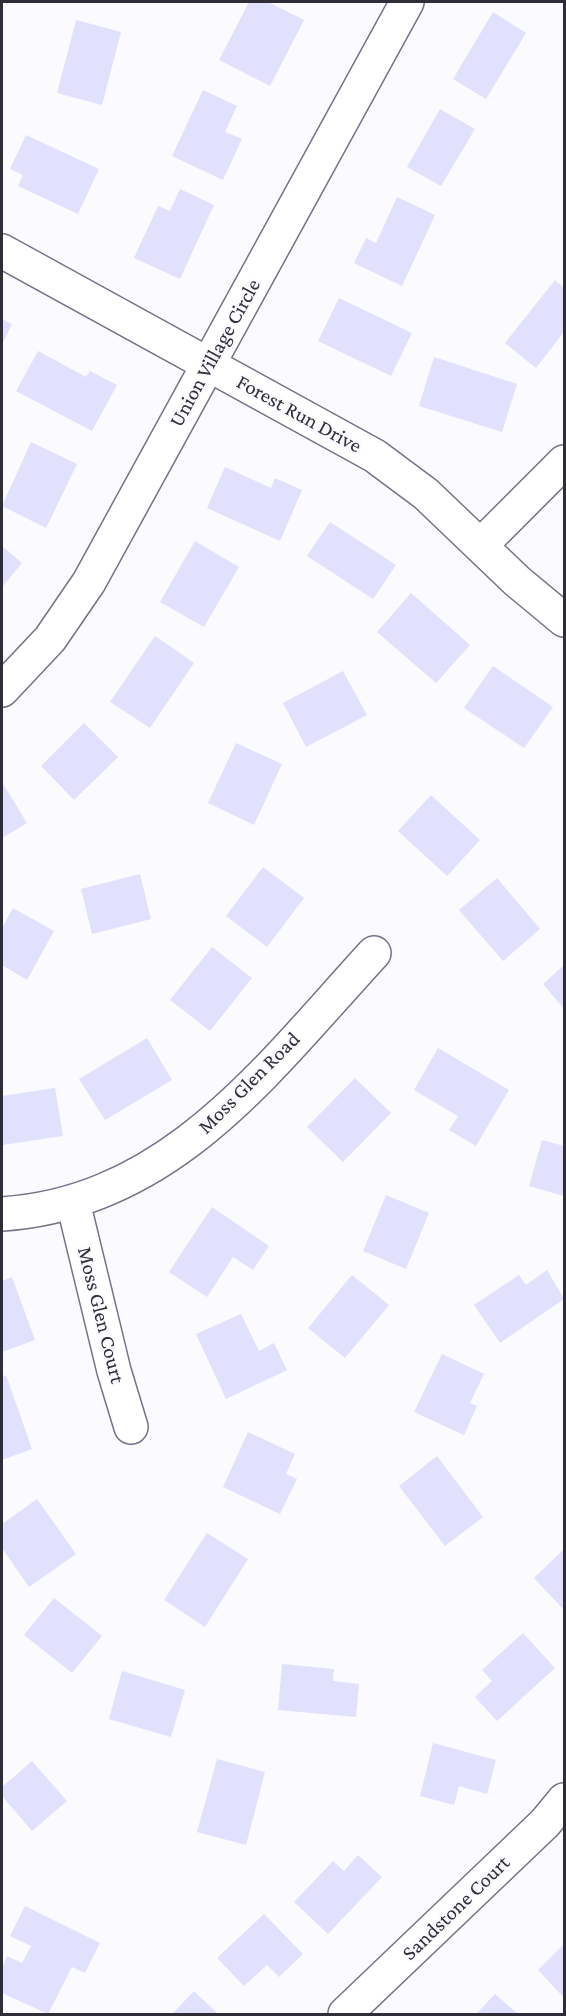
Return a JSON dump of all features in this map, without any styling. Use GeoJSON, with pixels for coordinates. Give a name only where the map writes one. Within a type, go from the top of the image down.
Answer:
{"type":"FeatureCollection","features":[{"type":"Feature","properties":{"kind":"street","name":"Union Village Circle"},"geometry":{"type":"LineString","coordinates":[[2,690],[50,639],[89,582],[407,2]]}},
{"type":"Feature","properties":{"kind":"street","name":"Forest Run Drive"},"geometry":{"type":"LineString","coordinates":[[2,251],[375,456],[426,494],[482,544],[517,581],[564,620]]}},
{"type":"Feature","properties":{"kind":"street"},"geometry":{"type":"LineString","coordinates":[[482,544],[564,462]]}},
{"type":"Feature","properties":{"kind":"street","name":"Moss Glen Road"},"geometry":{"type":"LineString","coordinates":[[2,1214],[26,1212],[73,1202],[130,1179],[174,1154],[218,1119],[374,953]]}},
{"type":"Feature","properties":{"kind":"street","name":"Moss Glen Court"},"geometry":{"type":"LineString","coordinates":[[73,1202],[131,1427]]}},
{"type":"Feature","properties":{"kind":"street","name":"Sandstone Court"},"geometry":{"type":"LineString","coordinates":[[345,2014],[545,1823],[564,1800]]}},
{"type":"Feature","properties":{"kind":"building"},"geometry":{"type":"Polygon","coordinates":[[[249,2],[268,2],[304,20],[270,86],[219,60],[249,2]]]}},
{"type":"Feature","properties":{"kind":"building"},"geometry":{"type":"Polygon","coordinates":[[[493,12],[526,33],[486,99],[453,79],[493,12]]]}},
{"type":"Feature","properties":{"kind":"building"},"geometry":{"type":"Polygon","coordinates":[[[76,20],[121,32],[102,105],[57,93],[76,20]]]}},
{"type":"Feature","properties":{"kind":"building"},"geometry":{"type":"Polygon","coordinates":[[[203,90],[237,106],[225,132],[242,139],[223,180],[172,156],[203,90]]]}},
{"type":"Feature","properties":{"kind":"building"},"geometry":{"type":"Polygon","coordinates":[[[440,109],[475,129],[441,186],[407,167],[440,109]]]}},
{"type":"Feature","properties":{"kind":"building"},"geometry":{"type":"Polygon","coordinates":[[[26,135],[99,169],[78,214],[18,186],[23,175],[10,169],[26,135]]]}},
{"type":"Feature","properties":{"kind":"building"},"geometry":{"type":"Polygon","coordinates":[[[180,189],[214,205],[180,279],[134,258],[158,206],[170,211],[180,189]]]}},
{"type":"Feature","properties":{"kind":"building"},"geometry":{"type":"Polygon","coordinates":[[[397,197],[435,215],[402,286],[354,263],[366,238],[376,243],[397,197]]]}},
{"type":"Feature","properties":{"kind":"building"},"geometry":{"type":"Polygon","coordinates":[[[555,280],[564,288],[564,332],[536,368],[505,343],[555,280]]]}},
{"type":"Feature","properties":{"kind":"building"},"geometry":{"type":"Polygon","coordinates":[[[339,298],[412,333],[391,376],[318,341],[339,298]]]}},
{"type":"Feature","properties":{"kind":"building"},"geometry":{"type":"Polygon","coordinates":[[[2,319],[12,324],[2,345],[2,319]]]}},
{"type":"Feature","properties":{"kind":"building"},"geometry":{"type":"Polygon","coordinates":[[[38,351],[86,377],[90,371],[117,385],[92,431],[16,391],[38,351]]]}},
{"type":"Feature","properties":{"kind":"building"},"geometry":{"type":"Polygon","coordinates":[[[434,357],[517,384],[502,432],[419,406],[434,357]]]}},
{"type":"Feature","properties":{"kind":"building"},"geometry":{"type":"Polygon","coordinates":[[[31,442],[77,464],[46,528],[2,506],[31,442]]]}},
{"type":"Feature","properties":{"kind":"building"},"geometry":{"type":"Polygon","coordinates":[[[225,467],[271,488],[275,478],[302,490],[280,541],[207,508],[225,467]]]}},
{"type":"Feature","properties":{"kind":"building"},"geometry":{"type":"Polygon","coordinates":[[[330,522],[396,565],[373,599],[307,556],[330,522]]]}},
{"type":"Feature","properties":{"kind":"building"},"geometry":{"type":"Polygon","coordinates":[[[195,541],[239,567],[204,627],[160,602],[195,541]]]}},
{"type":"Feature","properties":{"kind":"building"},"geometry":{"type":"Polygon","coordinates":[[[2,546],[22,563],[2,587],[2,546]]]}},
{"type":"Feature","properties":{"kind":"building"},"geometry":{"type":"Polygon","coordinates":[[[411,593],[470,645],[436,683],[377,632],[411,593]]]}},
{"type":"Feature","properties":{"kind":"building"},"geometry":{"type":"Polygon","coordinates":[[[155,636],[194,663],[150,728],[110,702],[155,636]]]}},
{"type":"Feature","properties":{"kind":"building"},"geometry":{"type":"Polygon","coordinates":[[[493,666],[553,707],[524,748],[464,708],[493,666]]]}},
{"type":"Feature","properties":{"kind":"building"},"geometry":{"type":"Polygon","coordinates":[[[343,671],[367,715],[306,747],[283,703],[343,671]]]}},
{"type":"Feature","properties":{"kind":"building"},"geometry":{"type":"Polygon","coordinates":[[[84,723],[118,757],[74,800],[41,766],[84,723]]]}},
{"type":"Feature","properties":{"kind":"building"},"geometry":{"type":"Polygon","coordinates":[[[236,743],[282,764],[254,825],[208,803],[236,743]]]}},
{"type":"Feature","properties":{"kind":"building"},"geometry":{"type":"Polygon","coordinates":[[[2,782],[27,823],[2,838],[2,782]]]}},
{"type":"Feature","properties":{"kind":"building"},"geometry":{"type":"Polygon","coordinates":[[[431,795],[480,840],[447,876],[398,831],[431,795]]]}},
{"type":"Feature","properties":{"kind":"building"},"geometry":{"type":"Polygon","coordinates":[[[263,867],[304,898],[267,947],[226,916],[263,867]]]}},
{"type":"Feature","properties":{"kind":"building"},"geometry":{"type":"Polygon","coordinates":[[[140,874],[151,919],[92,934],[81,889],[140,874]]]}},
{"type":"Feature","properties":{"kind":"building"},"geometry":{"type":"Polygon","coordinates":[[[497,878],[540,929],[503,961],[459,910],[497,878]]]}},
{"type":"Feature","properties":{"kind":"building"},"geometry":{"type":"Polygon","coordinates":[[[13,908],[54,931],[27,980],[2,965],[2,928],[13,908]]]}},
{"type":"Feature","properties":{"kind":"building"},"geometry":{"type":"Polygon","coordinates":[[[212,947],[252,978],[210,1031],[170,1000],[212,947]]]}},
{"type":"Feature","properties":{"kind":"building"},"geometry":{"type":"Polygon","coordinates":[[[564,965],[564,1009],[543,984],[564,965]]]}},
{"type":"Feature","properties":{"kind":"building"},"geometry":{"type":"Polygon","coordinates":[[[147,1038],[172,1080],[105,1120],[79,1079],[147,1038]]]}},
{"type":"Feature","properties":{"kind":"building"},"geometry":{"type":"Polygon","coordinates":[[[438,1048],[509,1090],[476,1146],[449,1130],[458,1116],[414,1090],[438,1048]]]}},
{"type":"Feature","properties":{"kind":"building"},"geometry":{"type":"Polygon","coordinates":[[[355,1078],[391,1113],[343,1162],[307,1127],[355,1078]]]}},
{"type":"Feature","properties":{"kind":"building"},"geometry":{"type":"Polygon","coordinates":[[[55,1088],[63,1136],[2,1145],[2,1096],[55,1088]]]}},
{"type":"Feature","properties":{"kind":"building"},"geometry":{"type":"Polygon","coordinates":[[[542,1140],[564,1146],[564,1196],[529,1186],[542,1140]]]}},
{"type":"Feature","properties":{"kind":"building"},"geometry":{"type":"Polygon","coordinates":[[[386,1195],[429,1213],[406,1269],[363,1251],[386,1195]]]}},
{"type":"Feature","properties":{"kind":"building"},"geometry":{"type":"Polygon","coordinates":[[[212,1207],[269,1246],[253,1270],[233,1257],[207,1297],[169,1272],[212,1207]]]}},
{"type":"Feature","properties":{"kind":"building"},"geometry":{"type":"Polygon","coordinates":[[[547,1270],[564,1299],[500,1343],[474,1305],[519,1275],[526,1285],[547,1270]]]}},
{"type":"Feature","properties":{"kind":"building"},"geometry":{"type":"Polygon","coordinates":[[[352,1275],[389,1305],[345,1358],[308,1328],[352,1275]]]}},
{"type":"Feature","properties":{"kind":"building"},"geometry":{"type":"Polygon","coordinates":[[[12,1277],[35,1340],[2,1352],[2,1281],[12,1277]]]}},
{"type":"Feature","properties":{"kind":"building"},"geometry":{"type":"Polygon","coordinates":[[[241,1314],[259,1351],[274,1343],[287,1370],[226,1399],[196,1334],[241,1314]]]}},
{"type":"Feature","properties":{"kind":"building"},"geometry":{"type":"Polygon","coordinates":[[[442,1354],[484,1374],[470,1403],[477,1406],[464,1435],[414,1412],[442,1354]]]}},
{"type":"Feature","properties":{"kind":"building"},"geometry":{"type":"Polygon","coordinates":[[[6,1375],[32,1449],[2,1460],[2,1377],[6,1375]]]}},
{"type":"Feature","properties":{"kind":"building"},"geometry":{"type":"Polygon","coordinates":[[[248,1432],[295,1454],[286,1474],[297,1479],[280,1514],[223,1487],[248,1432]]]}},
{"type":"Feature","properties":{"kind":"building"},"geometry":{"type":"Polygon","coordinates":[[[437,1456],[483,1517],[445,1546],[399,1486],[437,1456]]]}},
{"type":"Feature","properties":{"kind":"building"},"geometry":{"type":"Polygon","coordinates":[[[37,1499],[76,1554],[29,1587],[2,1548],[2,1524],[37,1499]]]}},
{"type":"Feature","properties":{"kind":"building"},"geometry":{"type":"Polygon","coordinates":[[[207,1533],[248,1559],[205,1627],[164,1600],[207,1533]]]}},
{"type":"Feature","properties":{"kind":"building"},"geometry":{"type":"Polygon","coordinates":[[[564,1549],[564,1610],[534,1578],[564,1549]]]}},
{"type":"Feature","properties":{"kind":"building"},"geometry":{"type":"Polygon","coordinates":[[[54,1598],[102,1636],[72,1673],[24,1635],[54,1598]]]}},
{"type":"Feature","properties":{"kind":"building"},"geometry":{"type":"Polygon","coordinates":[[[523,1633],[555,1668],[497,1721],[475,1697],[492,1681],[482,1670],[523,1633]]]}},
{"type":"Feature","properties":{"kind":"building"},"geometry":{"type":"Polygon","coordinates":[[[282,1664],[334,1669],[333,1681],[359,1684],[356,1717],[278,1710],[282,1664]]]}},
{"type":"Feature","properties":{"kind":"building"},"geometry":{"type":"Polygon","coordinates":[[[122,1671],[185,1690],[171,1737],[109,1719],[122,1671]]]}},
{"type":"Feature","properties":{"kind":"building"},"geometry":{"type":"Polygon","coordinates":[[[433,1743],[496,1760],[487,1794],[459,1786],[454,1805],[420,1796],[433,1743]]]}},
{"type":"Feature","properties":{"kind":"building"},"geometry":{"type":"Polygon","coordinates":[[[217,1759],[265,1772],[246,1845],[197,1832],[217,1759]]]}},
{"type":"Feature","properties":{"kind":"building"},"geometry":{"type":"Polygon","coordinates":[[[32,1761],[67,1801],[32,1831],[2,1796],[2,1787],[32,1761]]]}},
{"type":"Feature","properties":{"kind":"building"},"geometry":{"type":"Polygon","coordinates":[[[358,1855],[382,1877],[328,1934],[294,1902],[333,1861],[344,1871],[358,1855]]]}},
{"type":"Feature","properties":{"kind":"building"},"geometry":{"type":"Polygon","coordinates":[[[25,1906],[100,1943],[85,1973],[72,1967],[48,2014],[2,1993],[2,1968],[7,1956],[22,1963],[31,1946],[10,1936],[25,1906]]]}},
{"type":"Feature","properties":{"kind":"building"},"geometry":{"type":"Polygon","coordinates":[[[264,1914],[303,1954],[279,1977],[267,1965],[244,1986],[217,1958],[264,1914]]]}},
{"type":"Feature","properties":{"kind":"building"},"geometry":{"type":"Polygon","coordinates":[[[564,1944],[564,1998],[538,1970],[564,1944]]]}},
{"type":"Feature","properties":{"kind":"building"},"geometry":{"type":"Polygon","coordinates":[[[194,1991],[218,2014],[172,2014],[194,1991]]]}},
{"type":"Feature","properties":{"kind":"building"},"geometry":{"type":"Polygon","coordinates":[[[495,1994],[518,2014],[476,2014],[495,1994]]]}}]}
